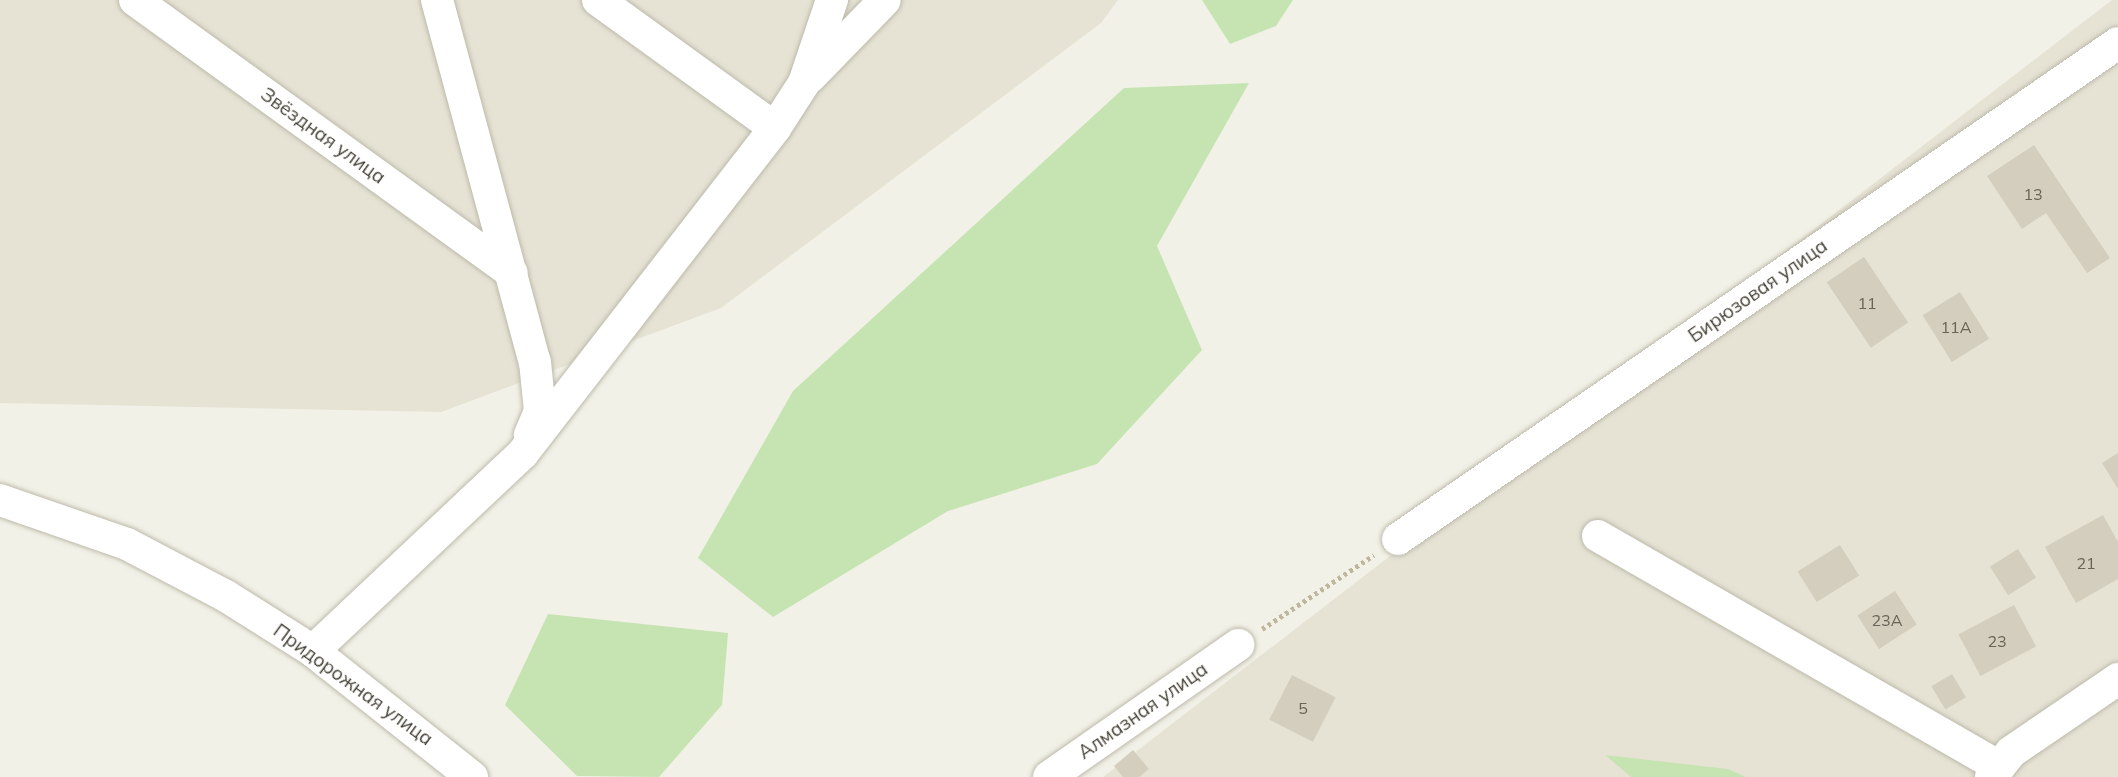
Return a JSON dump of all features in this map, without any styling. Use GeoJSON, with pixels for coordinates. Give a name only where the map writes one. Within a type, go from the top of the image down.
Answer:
{"type":"FeatureCollection","features":[{"type":"Feature","properties":{"kind":"street","name":"Звёздная улица"},"geometry":{"type":"LineString","coordinates":[[135,0],[512,273]]}},
{"type":"Feature","properties":{"kind":"street"},"geometry":{"type":"LineString","coordinates":[[438,0],[535,362],[540,411],[523,453]]}},
{"type":"Feature","properties":{"kind":"street"},"geometry":{"type":"LineString","coordinates":[[598,0],[775,128]]}},
{"type":"Feature","properties":{"kind":"street"},"geometry":{"type":"LineString","coordinates":[[804,83],[832,0]]}},
{"type":"Feature","properties":{"kind":"street"},"geometry":{"type":"LineString","coordinates":[[313,651],[523,453],[775,128],[804,83],[885,0]]}},
{"type":"Feature","properties":{"kind":"street","name":"Бирюзовая улица"},"geometry":{"type":"LineString","coordinates":[[1398,539],[2118,43]]}},
{"type":"Feature","properties":{"kind":"street","name":"Придорожная улица"},"geometry":{"type":"LineString","coordinates":[[0,500],[127,544],[226,596],[313,651],[472,777]]}},
{"type":"Feature","properties":{"kind":"street"},"geometry":{"type":"LineString","coordinates":[[1598,536],[1995,772],[2011,752],[2118,679]]}},
{"type":"Feature","properties":{"kind":"street","name":"Алмазная улица"},"geometry":{"type":"LineString","coordinates":[[1049,777],[1238,645]]}},
{"type":"Feature","properties":{"kind":"path"},"geometry":{"type":"LineString","coordinates":[[1238,645],[1398,539]]}},
{"type":"Feature","properties":{"kind":"shaded area"},"geometry":{"type":"Polygon","coordinates":[[[0,0],[1118,0],[1101,23],[721,308],[441,412],[0,403],[0,0]]]}},
{"type":"Feature","properties":{"kind":"shaded area"},"geometry":{"type":"Polygon","coordinates":[[[2112,0],[2118,0],[2118,777],[1103,777],[2112,0]]]}},
{"type":"Feature","properties":{"kind":"green space"},"geometry":{"type":"Polygon","coordinates":[[[1202,0],[1293,0],[1276,26],[1230,44],[1202,0]]]}},
{"type":"Feature","properties":{"kind":"green space"},"geometry":{"type":"Polygon","coordinates":[[[1249,83],[1157,246],[1202,350],[1097,464],[948,511],[773,617],[698,558],[793,391],[1124,88],[1249,83]]]}},
{"type":"Feature","properties":{"kind":"green space"},"geometry":{"type":"Polygon","coordinates":[[[548,614],[728,633],[722,705],[659,777],[577,776],[505,705],[548,614]]]}},
{"type":"Feature","properties":{"kind":"green space"},"geometry":{"type":"Polygon","coordinates":[[[1605,755],[1728,769],[1746,777],[1631,777],[1605,755]]]}},
{"type":"Feature","properties":{"kind":"building"},"geometry":{"type":"Polygon","coordinates":[[[2034,145],[2110,258],[2087,273],[2046,213],[2022,229],[1987,176],[2034,145]]]}},
{"type":"Feature","properties":{"kind":"building"},"geometry":{"type":"Polygon","coordinates":[[[1864,257],[1908,322],[1871,348],[1827,282],[1864,257]]]}},
{"type":"Feature","properties":{"kind":"building"},"geometry":{"type":"Polygon","coordinates":[[[1960,292],[1989,339],[1952,362],[1923,315],[1960,292]]]}},
{"type":"Feature","properties":{"kind":"building"},"geometry":{"type":"Polygon","coordinates":[[[2118,453],[2118,489],[2102,463],[2118,453]]]}},
{"type":"Feature","properties":{"kind":"building"},"geometry":{"type":"Polygon","coordinates":[[[2103,515],[2118,542],[2118,579],[2076,603],[2045,547],[2103,515]]]}},
{"type":"Feature","properties":{"kind":"building"},"geometry":{"type":"Polygon","coordinates":[[[1840,545],[1859,576],[1817,602],[1798,571],[1840,545]]]}},
{"type":"Feature","properties":{"kind":"building"},"geometry":{"type":"Polygon","coordinates":[[[2018,549],[2036,578],[2008,595],[1990,566],[2018,549]]]}},
{"type":"Feature","properties":{"kind":"building"},"geometry":{"type":"Polygon","coordinates":[[[1895,591],[1917,625],[1879,649],[1857,616],[1895,591]]]}},
{"type":"Feature","properties":{"kind":"building"},"geometry":{"type":"Polygon","coordinates":[[[2014,605],[2036,646],[1980,676],[1958,635],[2014,605]]]}},
{"type":"Feature","properties":{"kind":"building"},"geometry":{"type":"Polygon","coordinates":[[[1952,674],[1966,697],[1945,710],[1931,686],[1952,674]]]}},
{"type":"Feature","properties":{"kind":"building"},"geometry":{"type":"Polygon","coordinates":[[[1292,675],[1336,697],[1313,742],[1269,720],[1292,675]]]}},
{"type":"Feature","properties":{"kind":"building"},"geometry":{"type":"Polygon","coordinates":[[[1133,750],[1149,769],[1139,777],[1123,777],[1114,766],[1133,750]]]}}]}
